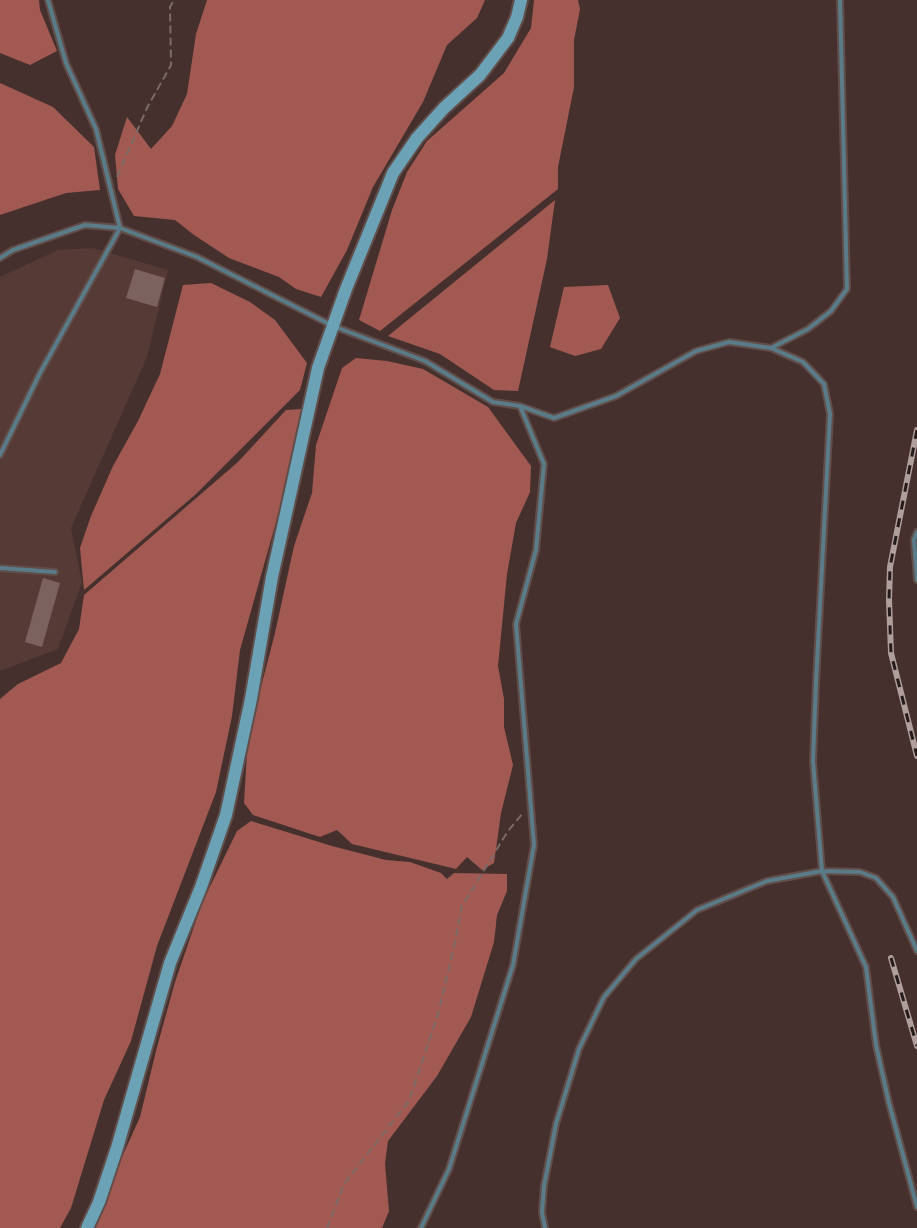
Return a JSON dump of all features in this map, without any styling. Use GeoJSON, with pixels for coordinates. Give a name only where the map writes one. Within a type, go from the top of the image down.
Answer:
{"type":"FeatureCollection","features":[{"type":"Feature","properties":{"kind":"street"},"geometry":{"type":"LineString","coordinates":[[87,1228],[117,1148],[170,963],[226,815],[251,699],[272,577],[318,368],[393,173],[417,138],[480,75],[508,38],[521,0]]}},
{"type":"Feature","properties":{"kind":"lane"},"geometry":{"type":"LineString","coordinates":[[0,455],[40,373],[120,228],[96,129],[66,63],[48,0]]}},
{"type":"Feature","properties":{"kind":"lane"},"geometry":{"type":"LineString","coordinates":[[771,348],[808,329],[831,311],[847,289],[840,0]]}},
{"type":"Feature","properties":{"kind":"lane"},"geometry":{"type":"LineString","coordinates":[[0,258],[13,250],[85,225],[120,228],[197,257],[333,326],[425,361],[493,402],[520,406],[554,418],[616,396],[696,351],[729,342],[771,348],[803,362],[824,384],[830,414],[813,761],[822,871],[866,967],[876,1045],[917,1207]]}},
{"type":"Feature","properties":{"kind":"lane"},"geometry":{"type":"LineString","coordinates":[[421,1228],[449,1169],[513,965],[534,845],[516,624],[536,550],[544,464],[520,406]]}},
{"type":"Feature","properties":{"kind":"lane"},"geometry":{"type":"LineString","coordinates":[[917,532],[914,540],[917,580]]}},
{"type":"Feature","properties":{"kind":"lane"},"geometry":{"type":"LineString","coordinates":[[0,568],[55,572]]}},
{"type":"Feature","properties":{"kind":"lane"},"geometry":{"type":"LineString","coordinates":[[545,1228],[542,1212],[544,1186],[556,1124],[579,1049],[604,997],[636,959],[697,910],[767,881],[822,871],[860,872],[876,878],[893,897],[917,951]]}},
{"type":"Feature","properties":{"kind":"path"},"geometry":{"type":"LineString","coordinates":[[110,191],[147,108],[171,65],[170,7],[174,0]]}},
{"type":"Feature","properties":{"kind":"path"},"geometry":{"type":"LineString","coordinates":[[327,1228],[344,1184],[409,1101],[438,1014],[462,906],[508,831],[530,804]]}},
{"type":"Feature","properties":{"kind":"shaded area"},"geometry":{"type":"Polygon","coordinates":[[[0,0],[39,0],[57,51],[30,65],[0,53],[0,0]]]}},
{"type":"Feature","properties":{"kind":"shaded area"},"geometry":{"type":"Polygon","coordinates":[[[207,0],[485,0],[477,18],[447,45],[423,102],[373,187],[347,250],[321,297],[229,258],[175,220],[134,216],[118,189],[115,155],[127,117],[151,149],[172,126],[187,94],[196,34],[207,0]]]}},
{"type":"Feature","properties":{"kind":"shaded area"},"geometry":{"type":"Polygon","coordinates":[[[534,0],[578,0],[580,9],[574,40],[574,87],[558,167],[558,189],[380,331],[359,320],[392,210],[407,172],[427,141],[504,73],[531,28],[534,0]]]}},
{"type":"Feature","properties":{"kind":"shaded area"},"geometry":{"type":"Polygon","coordinates":[[[0,83],[53,107],[94,147],[100,190],[66,193],[0,215],[0,83]]]}},
{"type":"Feature","properties":{"kind":"shaded area"},"geometry":{"type":"Polygon","coordinates":[[[555,200],[547,259],[518,391],[494,390],[440,354],[388,336],[555,200]]]}},
{"type":"Feature","properties":{"kind":"shaded area"},"geometry":{"type":"Polygon","coordinates":[[[93,248],[168,270],[147,357],[71,528],[82,582],[58,649],[0,671],[0,277],[58,250],[93,248]]]}},
{"type":"Feature","properties":{"kind":"shaded area"},"geometry":{"type":"Polygon","coordinates":[[[211,283],[250,302],[275,320],[307,363],[300,390],[196,494],[84,590],[80,548],[113,466],[160,374],[183,285],[211,283]]]}},
{"type":"Feature","properties":{"kind":"shaded area"},"geometry":{"type":"Polygon","coordinates":[[[608,285],[620,318],[601,349],[575,356],[550,347],[564,287],[608,285]]]}},
{"type":"Feature","properties":{"kind":"shaded area"},"geometry":{"type":"Polygon","coordinates":[[[356,358],[423,369],[488,407],[531,466],[530,492],[516,523],[507,574],[498,666],[504,699],[504,727],[513,765],[501,813],[494,863],[482,870],[467,857],[456,869],[352,844],[337,830],[320,837],[253,815],[244,803],[253,718],[294,546],[312,493],[316,445],[342,368],[356,358]]]}},
{"type":"Feature","properties":{"kind":"shaded area"},"geometry":{"type":"Polygon","coordinates":[[[302,409],[298,444],[240,650],[232,716],[216,792],[157,946],[131,1041],[104,1100],[71,1208],[60,1228],[0,1228],[0,699],[18,684],[61,663],[79,629],[84,595],[238,462],[286,410],[302,409]]]}},
{"type":"Feature","properties":{"kind":"shaded area"},"geometry":{"type":"Polygon","coordinates":[[[251,821],[386,860],[410,862],[441,873],[447,879],[454,873],[507,874],[507,891],[497,915],[494,942],[471,1017],[437,1076],[388,1141],[385,1164],[389,1211],[382,1228],[95,1228],[140,1117],[175,982],[202,903],[237,831],[251,821]]]}},
{"type":"Feature","properties":{"kind":"building"},"geometry":{"type":"Polygon","coordinates":[[[135,269],[165,278],[157,307],[126,298],[135,269]]]}},
{"type":"Feature","properties":{"kind":"building"},"geometry":{"type":"Polygon","coordinates":[[[43,578],[60,583],[42,647],[25,642],[43,578]]]}},
{"type":"Feature","properties":{"kind":"railway"},"geometry":{"type":"LineString","coordinates":[[917,430],[890,567],[889,600],[891,653],[917,756]]}},
{"type":"Feature","properties":{"kind":"railway"},"geometry":{"type":"LineString","coordinates":[[891,958],[917,1046]]}}]}
